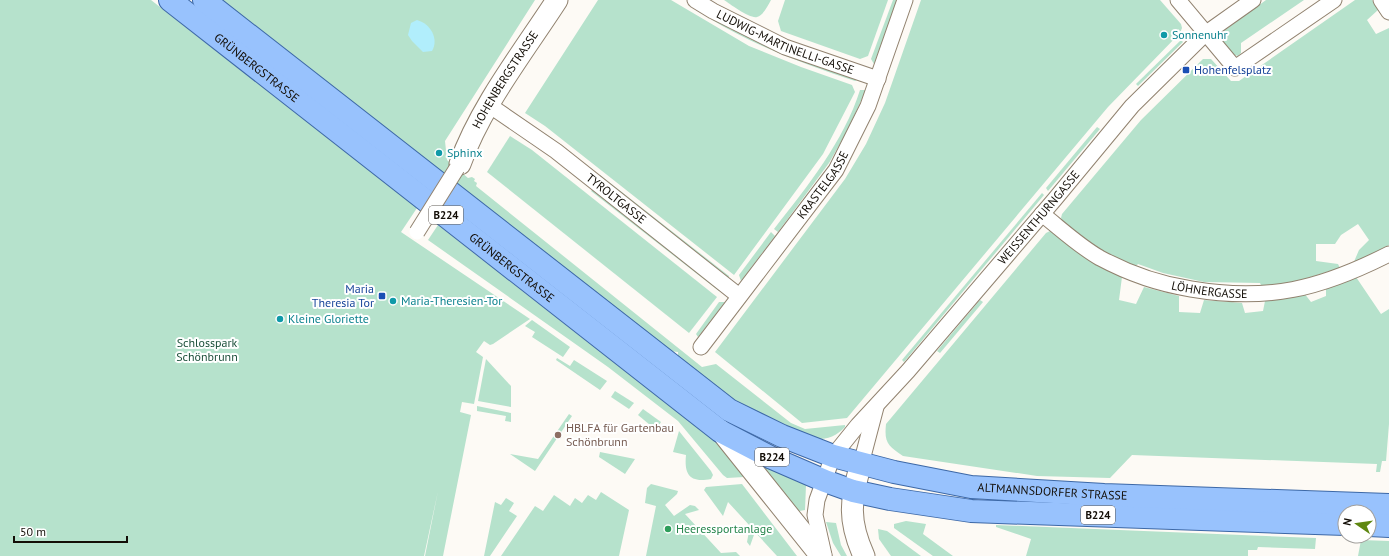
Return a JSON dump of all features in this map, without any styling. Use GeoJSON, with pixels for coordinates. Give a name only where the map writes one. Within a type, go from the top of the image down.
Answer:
{"type":"FeatureCollection","features":[{"type":"Feature","properties":{"kind":"main road","name":"GRÜNBERGSTRASSE"},"geometry":{"type":"LineString","coordinates":[[170,0],[720,431]]}},
{"type":"Feature","properties":{"kind":"main road","name":"GRÜNBERGSTRASSE"},"geometry":{"type":"LineString","coordinates":[[204,0],[729,410]]}},
{"type":"Feature","properties":{"kind":"main road","name":"ALTMANNSDORFER STRASSE"},"geometry":{"type":"LineString","coordinates":[[729,410],[782,436],[833,456],[861,464],[971,487],[1104,494],[1389,504]]}},
{"type":"Feature","properties":{"kind":"main road","name":"ALTMANNSDORFER STRASSE"},"geometry":{"type":"LineString","coordinates":[[720,431],[778,460],[825,481],[853,491],[890,499],[972,510],[1337,524]]}},
{"type":"Feature","properties":{"kind":"main road"},"geometry":{"type":"LineString","coordinates":[[1377,525],[1389,526]]}},
{"type":"Feature","properties":{"kind":"street","name":"HOHENBERGSTRASSE"},"geometry":{"type":"LineString","coordinates":[[459,166],[466,147],[497,110],[557,0]]}},
{"type":"Feature","properties":{"kind":"street","name":"LUDWIG-MARTINELLI-GASSE"},"geometry":{"type":"LineString","coordinates":[[695,0],[719,15],[785,47],[878,79]]}},
{"type":"Feature","properties":{"kind":"street","name":"KRASTELGASSE"},"geometry":{"type":"LineString","coordinates":[[700,347],[836,170],[868,106],[905,0]]}},
{"type":"Feature","properties":{"kind":"street"},"geometry":{"type":"LineString","coordinates":[[1178,0],[1235,68],[1334,0]]}},
{"type":"Feature","properties":{"kind":"street"},"geometry":{"type":"LineString","coordinates":[[1205,34],[1253,0]]}},
{"type":"Feature","properties":{"kind":"street"},"geometry":{"type":"LineString","coordinates":[[1381,0],[1389,12]]}},
{"type":"Feature","properties":{"kind":"street","name":"WEISSENTHURNGASSE"},"geometry":{"type":"LineString","coordinates":[[825,556],[814,518],[817,500],[833,456],[858,424],[877,405],[1042,214],[1132,106],[1205,34]]}},
{"type":"Feature","properties":{"kind":"street","name":"TYROLTGASSE"},"geometry":{"type":"LineString","coordinates":[[497,110],[556,151],[739,296]]}},
{"type":"Feature","properties":{"kind":"street"},"geometry":{"type":"LineString","coordinates":[[415,236],[459,166]]}},
{"type":"Feature","properties":{"kind":"street","name":"LÖHNERGASSE"},"geometry":{"type":"LineString","coordinates":[[1042,214],[1076,242],[1099,257],[1124,270],[1170,286],[1229,295],[1252,295],[1294,290],[1334,279],[1360,269],[1389,254]]}},
{"type":"Feature","properties":{"kind":"street","name":"WEISSENTHURNGASSE"},"geometry":{"type":"LineString","coordinates":[[861,464],[877,405]]}},
{"type":"Feature","properties":{"kind":"street"},"geometry":{"type":"LineString","coordinates":[[720,431],[821,556]]}},
{"type":"Feature","properties":{"kind":"street"},"geometry":{"type":"LineString","coordinates":[[861,464],[853,491],[852,520],[857,540],[864,556]]}},
{"type":"Feature","properties":{"kind":"green space","name":"Schlosspark Schönbrunn"},"geometry":{"type":"Polygon","coordinates":[[[0,0],[151,0],[417,208],[401,232],[530,319],[493,344],[490,345],[484,341],[476,352],[483,357],[474,404],[462,402],[460,412],[471,415],[443,556],[425,556],[438,491],[424,556],[0,556],[0,0]]]}},
{"type":"Feature","properties":{"kind":"green space"},"geometry":{"type":"Polygon","coordinates":[[[220,0],[535,0],[445,141],[447,160],[468,178],[472,177],[475,179],[474,181],[477,183],[476,186],[702,367],[716,364],[791,423],[805,429],[845,425],[845,427],[830,437],[813,439],[739,404],[674,356],[678,356],[678,352],[669,351],[220,0]]]}},
{"type":"Feature","properties":{"kind":"green space"},"geometry":{"type":"Polygon","coordinates":[[[598,0],[671,0],[749,46],[801,67],[852,85],[855,92],[823,154],[734,275],[545,126],[525,113],[598,0]]]}},
{"type":"Feature","properties":{"kind":"green space"},"geometry":{"type":"Polygon","coordinates":[[[724,0],[771,0],[766,10],[762,14],[754,17],[740,11],[724,0]]]}},
{"type":"Feature","properties":{"kind":"green space"},"geometry":{"type":"Polygon","coordinates":[[[785,0],[888,0],[868,56],[860,59],[781,31],[778,21],[785,0]]]}},
{"type":"Feature","properties":{"kind":"green space"},"geometry":{"type":"Polygon","coordinates":[[[893,0],[897,0],[874,64],[871,59],[893,0]]]}},
{"type":"Feature","properties":{"kind":"green space"},"geometry":{"type":"Polygon","coordinates":[[[921,0],[1160,0],[1181,24],[1182,28],[1180,33],[1108,107],[847,418],[802,423],[715,352],[845,179],[866,144],[885,103],[921,0]]]}},
{"type":"Feature","properties":{"kind":"green space"},"geometry":{"type":"Polygon","coordinates":[[[1266,0],[1304,0],[1241,43],[1241,53],[1238,56],[1232,53],[1220,40],[1219,37],[1221,33],[1266,0]]]}},
{"type":"Feature","properties":{"kind":"green space"},"geometry":{"type":"Polygon","coordinates":[[[1355,0],[1372,0],[1378,10],[1367,20],[1376,34],[1389,28],[1389,245],[1353,264],[1359,250],[1369,240],[1358,224],[1341,235],[1335,244],[1316,244],[1316,261],[1338,264],[1340,268],[1288,284],[1262,287],[1260,283],[1204,282],[1163,273],[1138,264],[1136,266],[1131,266],[1101,250],[1063,222],[1061,218],[1062,214],[1141,120],[1203,59],[1211,59],[1231,81],[1239,81],[1355,0]]]}},
{"type":"Feature","properties":{"kind":"green space"},"geometry":{"type":"Polygon","coordinates":[[[711,15],[859,79],[855,81],[780,54],[726,28],[709,18],[711,15]]]}},
{"type":"Feature","properties":{"kind":"green space"},"geometry":{"type":"Polygon","coordinates":[[[1181,40],[1183,42],[1138,86],[1136,84],[1181,40]]]}},
{"type":"Feature","properties":{"kind":"green space"},"geometry":{"type":"Polygon","coordinates":[[[860,90],[866,90],[846,133],[829,163],[778,232],[774,229],[799,197],[834,145],[853,109],[860,90]]]}},
{"type":"Feature","properties":{"kind":"green space"},"geometry":{"type":"Polygon","coordinates":[[[1097,127],[1100,129],[1048,191],[1046,188],[1097,127]]]}},
{"type":"Feature","properties":{"kind":"green space"},"geometry":{"type":"Polygon","coordinates":[[[510,136],[532,150],[717,297],[689,333],[487,172],[510,136]]]}},
{"type":"Feature","properties":{"kind":"green space"},"geometry":{"type":"Polygon","coordinates":[[[600,175],[729,276],[728,282],[598,179],[600,175]]]}},
{"type":"Feature","properties":{"kind":"green space"},"geometry":{"type":"Polygon","coordinates":[[[594,188],[723,289],[719,291],[591,191],[594,188]]]}},
{"type":"Feature","properties":{"kind":"green space"},"geometry":{"type":"Polygon","coordinates":[[[1042,193],[1044,195],[904,362],[902,360],[1042,193]]]}},
{"type":"Feature","properties":{"kind":"green space"},"geometry":{"type":"Polygon","coordinates":[[[438,225],[704,433],[706,432],[727,451],[778,518],[744,477],[727,478],[723,475],[678,421],[608,367],[428,240],[438,225]]]}},
{"type":"Feature","properties":{"kind":"green space"},"geometry":{"type":"Polygon","coordinates":[[[1050,231],[1054,232],[1106,269],[1122,277],[1119,300],[1136,304],[1144,287],[1179,296],[1179,312],[1200,313],[1204,300],[1242,303],[1245,313],[1263,311],[1265,301],[1304,293],[1311,302],[1326,296],[1326,288],[1356,277],[1381,314],[1389,309],[1389,424],[1386,461],[1382,461],[1380,472],[1376,472],[1377,464],[1132,455],[1110,478],[1037,476],[903,456],[898,453],[888,443],[886,436],[886,424],[1046,233],[1050,231]]]}},
{"type":"Feature","properties":{"kind":"green space"},"geometry":{"type":"Polygon","coordinates":[[[771,232],[775,236],[741,281],[739,275],[771,232]]]}},
{"type":"Feature","properties":{"kind":"green space"},"geometry":{"type":"Polygon","coordinates":[[[980,300],[983,302],[940,353],[937,351],[980,300]]]}},
{"type":"Feature","properties":{"kind":"green space"},"geometry":{"type":"Polygon","coordinates":[[[719,302],[725,302],[698,337],[696,334],[719,302]]]}},
{"type":"Feature","properties":{"kind":"green space"},"geometry":{"type":"Polygon","coordinates":[[[532,320],[570,347],[563,357],[532,337],[535,332],[525,326],[532,320]]]}},
{"type":"Feature","properties":{"kind":"green space"},"geometry":{"type":"Polygon","coordinates":[[[557,358],[570,366],[574,360],[607,381],[600,390],[556,360],[557,358]]]}},
{"type":"Feature","properties":{"kind":"green space"},"geometry":{"type":"Polygon","coordinates":[[[486,359],[511,386],[511,407],[478,401],[486,359]]]}},
{"type":"Feature","properties":{"kind":"green space"},"geometry":{"type":"Polygon","coordinates":[[[615,391],[634,403],[629,409],[611,397],[615,391]]]}},
{"type":"Feature","properties":{"kind":"green space"},"geometry":{"type":"Polygon","coordinates":[[[477,406],[511,413],[511,422],[505,421],[506,416],[477,411],[477,406]]]}},
{"type":"Feature","properties":{"kind":"green space"},"geometry":{"type":"Polygon","coordinates":[[[643,409],[661,422],[656,430],[638,415],[643,409]]]}},
{"type":"Feature","properties":{"kind":"green space"},"geometry":{"type":"Polygon","coordinates":[[[569,414],[572,416],[535,471],[510,454],[538,459],[569,414]]]}},
{"type":"Feature","properties":{"kind":"green space"},"geometry":{"type":"Polygon","coordinates":[[[679,431],[711,471],[713,475],[711,479],[698,480],[690,476],[686,468],[686,455],[673,452],[679,431]]]}},
{"type":"Feature","properties":{"kind":"green space"},"geometry":{"type":"Polygon","coordinates":[[[600,452],[635,459],[625,474],[599,457],[600,452]]]}},
{"type":"Feature","properties":{"kind":"green space"},"geometry":{"type":"Polygon","coordinates":[[[745,452],[806,485],[805,510],[794,512],[745,452]]]}},
{"type":"Feature","properties":{"kind":"green space","name":"Heeressportanlage"},"geometry":{"type":"Polygon","coordinates":[[[651,484],[678,491],[677,494],[665,505],[674,516],[690,505],[695,506],[699,510],[685,514],[721,553],[736,552],[740,556],[646,556],[656,506],[645,503],[647,488],[651,484]]]}},
{"type":"Feature","properties":{"kind":"green space"},"geometry":{"type":"Polygon","coordinates":[[[742,484],[797,556],[777,556],[755,532],[750,546],[747,542],[750,526],[728,502],[723,516],[704,490],[706,487],[742,484]]]}},
{"type":"Feature","properties":{"kind":"green space"},"geometry":{"type":"Polygon","coordinates":[[[601,492],[629,510],[619,556],[501,556],[535,506],[543,511],[554,495],[570,506],[575,498],[582,503],[588,495],[596,500],[601,492]]]}},
{"type":"Feature","properties":{"kind":"green space"},"geometry":{"type":"Polygon","coordinates":[[[506,498],[514,503],[509,511],[517,516],[490,556],[484,556],[495,502],[501,505],[506,498]]]}},
{"type":"Feature","properties":{"kind":"green space"},"geometry":{"type":"Polygon","coordinates":[[[906,521],[926,524],[923,534],[953,556],[933,556],[894,528],[894,524],[906,521]]]}},
{"type":"Feature","properties":{"kind":"green space"},"geometry":{"type":"Polygon","coordinates":[[[826,522],[836,523],[841,545],[847,556],[841,556],[833,543],[826,522]]]}},
{"type":"Feature","properties":{"kind":"green space"},"geometry":{"type":"Polygon","coordinates":[[[996,525],[1316,538],[1315,549],[1258,547],[1257,550],[1248,550],[1248,556],[1026,556],[1031,539],[996,527],[996,525]]]}},
{"type":"Feature","properties":{"kind":"green space"},"geometry":{"type":"Polygon","coordinates":[[[878,529],[887,531],[921,556],[891,556],[879,539],[878,529]]]}},
{"type":"Feature","properties":{"kind":"green space"},"geometry":{"type":"Polygon","coordinates":[[[1377,541],[1389,541],[1389,556],[1358,556],[1360,544],[1377,544],[1377,541]]]}},
{"type":"Feature","properties":{"kind":"water"},"geometry":{"type":"Polygon","coordinates":[[[417,20],[430,28],[432,32],[435,42],[432,51],[423,52],[408,35],[411,23],[417,20]]]}},
{"type":"Feature","properties":{"kind":"place","name":"Sonnenuhr"},"geometry":{"type":"Point","coordinates":[1164,35]}},
{"type":"Feature","properties":{"kind":"place","name":"Hohenfelsplatz"},"geometry":{"type":"Point","coordinates":[1186,70]}},
{"type":"Feature","properties":{"kind":"place","name":"Sphinx"},"geometry":{"type":"Point","coordinates":[439,153]}},
{"type":"Feature","properties":{"kind":"place","name":"Maria Theresia Tor"},"geometry":{"type":"Point","coordinates":[382,296]}},
{"type":"Feature","properties":{"kind":"place","name":"Maria-Theresien-Tor"},"geometry":{"type":"Point","coordinates":[393,301]}},
{"type":"Feature","properties":{"kind":"place","name":"Kleine Gloriette"},"geometry":{"type":"Point","coordinates":[280,319]}},
{"type":"Feature","properties":{"kind":"place","name":"HBLFA für Gartenbau Schönbrunn"},"geometry":{"type":"Point","coordinates":[558,435]}},
{"type":"Feature","properties":{"kind":"place","name":"Heeressportanlage"},"geometry":{"type":"Point","coordinates":[668,529]}}]}
